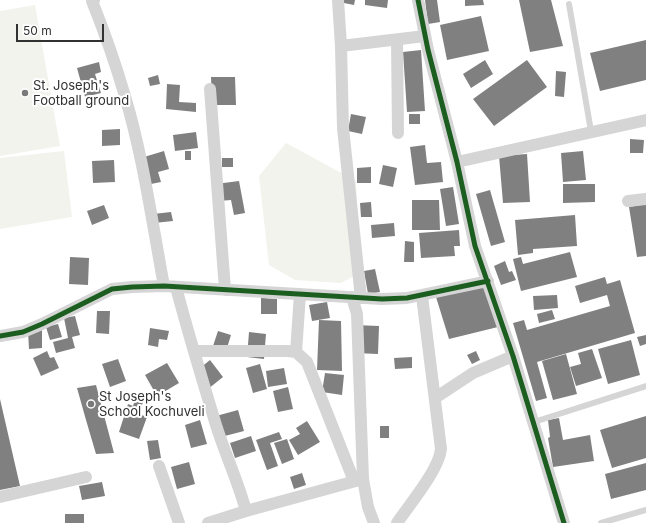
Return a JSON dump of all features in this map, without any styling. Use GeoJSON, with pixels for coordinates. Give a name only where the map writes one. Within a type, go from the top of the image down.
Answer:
{"type":"FeatureCollection","features":[{"type":"Feature","properties":{"kind":"street"},"geometry":{"type":"LineString","coordinates":[[94,0],[92,1],[107,39],[125,94],[170,287],[194,351],[216,425],[237,480],[246,510]]}},
{"type":"Feature","properties":{"kind":"street"},"geometry":{"type":"LineString","coordinates":[[338,0],[341,46],[343,128],[357,314],[358,480]]}},
{"type":"Feature","properties":{"kind":"street"},"geometry":{"type":"LineString","coordinates":[[418,0],[425,36],[457,162],[475,246],[513,356],[564,523]]}},
{"type":"Feature","properties":{"kind":"street"},"geometry":{"type":"LineString","coordinates":[[341,46],[425,36]]}},
{"type":"Feature","properties":{"kind":"street"},"geometry":{"type":"LineString","coordinates":[[397,40],[398,134]]}},
{"type":"Feature","properties":{"kind":"street"},"geometry":{"type":"LineString","coordinates":[[210,89],[225,290]]}},
{"type":"Feature","properties":{"kind":"street"},"geometry":{"type":"LineString","coordinates":[[457,162],[646,120]]}},
{"type":"Feature","properties":{"kind":"street"},"geometry":{"type":"LineString","coordinates":[[628,201],[646,199]]}},
{"type":"Feature","properties":{"kind":"street"},"geometry":{"type":"LineString","coordinates":[[0,336],[23,332],[112,289],[170,287],[356,297],[407,298],[488,281]]}},
{"type":"Feature","properties":{"kind":"street"},"geometry":{"type":"LineString","coordinates":[[296,352],[300,294]]}},
{"type":"Feature","properties":{"kind":"street"},"geometry":{"type":"LineString","coordinates":[[397,523],[435,468],[440,457],[435,398],[422,296]]}},
{"type":"Feature","properties":{"kind":"street"},"geometry":{"type":"LineString","coordinates":[[194,351],[280,350],[296,352],[307,362],[358,480],[374,523]]}},
{"type":"Feature","properties":{"kind":"street"},"geometry":{"type":"LineString","coordinates":[[435,398],[473,373],[513,356]]}},
{"type":"Feature","properties":{"kind":"street"},"geometry":{"type":"LineString","coordinates":[[159,466],[179,523]]}},
{"type":"Feature","properties":{"kind":"street"},"geometry":{"type":"LineString","coordinates":[[0,497],[86,477]]}},
{"type":"Feature","properties":{"kind":"street"},"geometry":{"type":"LineString","coordinates":[[208,523],[246,510],[358,480]]}},
{"type":"Feature","properties":{"kind":"lane"},"geometry":{"type":"LineString","coordinates":[[569,4],[591,131]]}},
{"type":"Feature","properties":{"kind":"lane"},"geometry":{"type":"LineString","coordinates":[[534,422],[646,386]]}},
{"type":"Feature","properties":{"kind":"lane"},"geometry":{"type":"LineString","coordinates":[[601,523],[646,510]]}},
{"type":"Feature","properties":{"kind":"shaded area","name":"St. Joseph's Football ground"},"geometry":{"type":"Polygon","coordinates":[[[35,5],[60,146],[0,156],[0,11],[35,5]]]}},
{"type":"Feature","properties":{"kind":"shaded area"},"geometry":{"type":"Polygon","coordinates":[[[286,143],[356,181],[360,273],[341,283],[295,280],[269,265],[259,176],[286,143]]]}},
{"type":"Feature","properties":{"kind":"shaded area"},"geometry":{"type":"Polygon","coordinates":[[[64,151],[72,217],[0,229],[0,158],[64,151]]]}},
{"type":"Feature","properties":{"kind":"building"},"geometry":{"type":"Polygon","coordinates":[[[339,0],[355,0],[354,5],[339,2],[339,0]]]}},
{"type":"Feature","properties":{"kind":"building"},"geometry":{"type":"Polygon","coordinates":[[[365,0],[388,0],[387,8],[365,5],[365,0]]]}},
{"type":"Feature","properties":{"kind":"building"},"geometry":{"type":"Polygon","coordinates":[[[425,0],[437,0],[440,22],[428,24],[425,0]]]}},
{"type":"Feature","properties":{"kind":"building"},"geometry":{"type":"Polygon","coordinates":[[[465,0],[483,0],[484,5],[465,6],[465,0]]]}},
{"type":"Feature","properties":{"kind":"building"},"geometry":{"type":"Polygon","coordinates":[[[519,0],[551,0],[563,46],[530,52],[519,0]]]}},
{"type":"Feature","properties":{"kind":"building"},"geometry":{"type":"Polygon","coordinates":[[[481,16],[489,51],[447,60],[440,25],[481,16]]]}},
{"type":"Feature","properties":{"kind":"building"},"geometry":{"type":"Polygon","coordinates":[[[646,40],[646,80],[600,91],[590,53],[646,40]]]}},
{"type":"Feature","properties":{"kind":"building"},"geometry":{"type":"Polygon","coordinates":[[[421,50],[425,111],[407,112],[403,52],[421,50]]]}},
{"type":"Feature","properties":{"kind":"building"},"geometry":{"type":"Polygon","coordinates":[[[485,60],[493,74],[471,88],[463,74],[485,60]]]}},
{"type":"Feature","properties":{"kind":"building"},"geometry":{"type":"Polygon","coordinates":[[[527,60],[547,87],[494,126],[473,99],[527,60]]]}},
{"type":"Feature","properties":{"kind":"building"},"geometry":{"type":"Polygon","coordinates":[[[99,62],[101,72],[95,74],[101,93],[85,97],[77,68],[99,62]]]}},
{"type":"Feature","properties":{"kind":"building"},"geometry":{"type":"Polygon","coordinates":[[[556,71],[566,72],[564,97],[555,96],[556,71]]]}},
{"type":"Feature","properties":{"kind":"building"},"geometry":{"type":"Polygon","coordinates":[[[158,75],[160,84],[150,86],[148,78],[158,75]]]}},
{"type":"Feature","properties":{"kind":"building"},"geometry":{"type":"Polygon","coordinates":[[[211,77],[235,77],[236,105],[212,105],[211,77]]]}},
{"type":"Feature","properties":{"kind":"building"},"geometry":{"type":"Polygon","coordinates":[[[167,84],[180,85],[179,102],[196,103],[196,112],[166,109],[167,84]]]}},
{"type":"Feature","properties":{"kind":"building"},"geometry":{"type":"Polygon","coordinates":[[[351,114],[366,117],[362,134],[348,131],[351,114]]]}},
{"type":"Feature","properties":{"kind":"building"},"geometry":{"type":"Polygon","coordinates":[[[409,114],[420,114],[420,124],[409,124],[409,114]]]}},
{"type":"Feature","properties":{"kind":"building"},"geometry":{"type":"Polygon","coordinates":[[[120,129],[120,145],[102,146],[102,130],[120,129]]]}},
{"type":"Feature","properties":{"kind":"building"},"geometry":{"type":"Polygon","coordinates":[[[196,132],[198,148],[175,151],[173,135],[196,132]]]}},
{"type":"Feature","properties":{"kind":"building"},"geometry":{"type":"Polygon","coordinates":[[[630,139],[644,140],[643,153],[630,153],[630,139]]]}},
{"type":"Feature","properties":{"kind":"building"},"geometry":{"type":"Polygon","coordinates":[[[425,145],[427,163],[441,162],[443,182],[415,185],[410,147],[425,145]]]}},
{"type":"Feature","properties":{"kind":"building"},"geometry":{"type":"Polygon","coordinates":[[[164,151],[169,169],[158,172],[161,182],[151,184],[144,157],[164,151]]]}},
{"type":"Feature","properties":{"kind":"building"},"geometry":{"type":"Polygon","coordinates":[[[185,151],[191,151],[191,160],[185,160],[185,151]]]}},
{"type":"Feature","properties":{"kind":"building"},"geometry":{"type":"Polygon","coordinates":[[[583,151],[586,180],[563,182],[561,153],[583,151]]]}},
{"type":"Feature","properties":{"kind":"building"},"geometry":{"type":"Polygon","coordinates":[[[527,154],[530,202],[503,203],[499,156],[527,154]]]}},
{"type":"Feature","properties":{"kind":"building"},"geometry":{"type":"Polygon","coordinates":[[[222,158],[233,158],[233,167],[222,167],[222,158]]]}},
{"type":"Feature","properties":{"kind":"building"},"geometry":{"type":"Polygon","coordinates":[[[114,160],[115,182],[93,183],[92,161],[114,160]]]}},
{"type":"Feature","properties":{"kind":"building"},"geometry":{"type":"Polygon","coordinates":[[[383,165],[397,168],[393,187],[379,184],[383,165]]]}},
{"type":"Feature","properties":{"kind":"building"},"geometry":{"type":"Polygon","coordinates":[[[371,167],[371,183],[357,183],[357,168],[371,167]]]}},
{"type":"Feature","properties":{"kind":"building"},"geometry":{"type":"Polygon","coordinates":[[[239,181],[245,213],[234,215],[231,200],[219,201],[216,184],[239,181]]]}},
{"type":"Feature","properties":{"kind":"building"},"geometry":{"type":"Polygon","coordinates":[[[563,184],[595,184],[595,202],[563,203],[563,184]]]}},
{"type":"Feature","properties":{"kind":"building"},"geometry":{"type":"Polygon","coordinates":[[[453,187],[459,224],[446,226],[440,189],[453,187]]]}},
{"type":"Feature","properties":{"kind":"building"},"geometry":{"type":"Polygon","coordinates":[[[490,190],[505,242],[491,246],[476,194],[490,190]]]}},
{"type":"Feature","properties":{"kind":"building"},"geometry":{"type":"Polygon","coordinates":[[[412,200],[439,200],[440,230],[412,230],[412,200]]]}},
{"type":"Feature","properties":{"kind":"building"},"geometry":{"type":"Polygon","coordinates":[[[371,202],[372,217],[361,217],[360,203],[371,202]]]}},
{"type":"Feature","properties":{"kind":"building"},"geometry":{"type":"Polygon","coordinates":[[[646,204],[646,256],[637,257],[629,207],[646,204]]]}},
{"type":"Feature","properties":{"kind":"building"},"geometry":{"type":"Polygon","coordinates":[[[104,205],[109,218],[92,225],[87,211],[104,205]]]}},
{"type":"Feature","properties":{"kind":"building"},"geometry":{"type":"Polygon","coordinates":[[[171,212],[173,221],[154,223],[153,214],[171,212]]]}},
{"type":"Feature","properties":{"kind":"building"},"geometry":{"type":"Polygon","coordinates":[[[575,215],[577,246],[533,249],[533,253],[518,255],[515,220],[575,215]]]}},
{"type":"Feature","properties":{"kind":"building"},"geometry":{"type":"Polygon","coordinates":[[[394,223],[395,236],[372,238],[371,225],[394,223]]]}},
{"type":"Feature","properties":{"kind":"building"},"geometry":{"type":"Polygon","coordinates":[[[459,230],[460,246],[454,246],[455,256],[421,258],[419,233],[459,230]]]}},
{"type":"Feature","properties":{"kind":"building"},"geometry":{"type":"Polygon","coordinates":[[[405,241],[414,242],[414,262],[404,262],[405,241]]]}},
{"type":"Feature","properties":{"kind":"building"},"geometry":{"type":"Polygon","coordinates":[[[570,252],[577,277],[521,291],[513,259],[521,257],[523,264],[570,252]]]}},
{"type":"Feature","properties":{"kind":"building"},"geometry":{"type":"Polygon","coordinates":[[[70,257],[89,258],[88,285],[69,284],[70,257]]]}},
{"type":"Feature","properties":{"kind":"building"},"geometry":{"type":"Polygon","coordinates":[[[505,261],[509,272],[512,271],[516,280],[501,285],[494,266],[505,261]]]}},
{"type":"Feature","properties":{"kind":"building"},"geometry":{"type":"Polygon","coordinates":[[[375,269],[380,292],[368,294],[364,271],[375,269]]]}},
{"type":"Feature","properties":{"kind":"building"},"geometry":{"type":"Polygon","coordinates":[[[605,277],[607,284],[620,280],[635,333],[537,362],[547,398],[536,401],[513,323],[524,320],[527,330],[610,306],[607,295],[580,303],[575,286],[605,277]]]}},
{"type":"Feature","properties":{"kind":"building"},"geometry":{"type":"Polygon","coordinates":[[[484,284],[498,327],[449,339],[436,297],[484,284]]]}},
{"type":"Feature","properties":{"kind":"building"},"geometry":{"type":"Polygon","coordinates":[[[557,295],[558,308],[534,310],[533,296],[557,295]]]}},
{"type":"Feature","properties":{"kind":"building"},"geometry":{"type":"Polygon","coordinates":[[[261,298],[277,299],[277,314],[261,314],[261,298]]]}},
{"type":"Feature","properties":{"kind":"building"},"geometry":{"type":"Polygon","coordinates":[[[327,302],[330,318],[312,321],[309,305],[327,302]]]}},
{"type":"Feature","properties":{"kind":"building"},"geometry":{"type":"Polygon","coordinates":[[[552,310],[555,319],[539,323],[537,314],[552,310]]]}},
{"type":"Feature","properties":{"kind":"building"},"geometry":{"type":"Polygon","coordinates":[[[97,311],[110,311],[109,334],[96,333],[97,311]]]}},
{"type":"Feature","properties":{"kind":"building"},"geometry":{"type":"Polygon","coordinates":[[[75,316],[80,335],[72,337],[75,348],[56,353],[53,342],[68,338],[64,318],[75,316]]]}},
{"type":"Feature","properties":{"kind":"building"},"geometry":{"type":"Polygon","coordinates":[[[319,320],[341,321],[342,371],[317,370],[319,320]]]}},
{"type":"Feature","properties":{"kind":"building"},"geometry":{"type":"Polygon","coordinates":[[[58,324],[62,337],[50,340],[46,327],[58,324]]]}},
{"type":"Feature","properties":{"kind":"building"},"geometry":{"type":"Polygon","coordinates":[[[355,325],[379,326],[378,354],[354,353],[355,325]]]}},
{"type":"Feature","properties":{"kind":"building"},"geometry":{"type":"Polygon","coordinates":[[[150,328],[169,331],[167,340],[159,339],[158,347],[148,345],[150,328]]]}},
{"type":"Feature","properties":{"kind":"building"},"geometry":{"type":"Polygon","coordinates":[[[42,330],[42,348],[29,349],[28,331],[42,330]]]}},
{"type":"Feature","properties":{"kind":"building"},"geometry":{"type":"Polygon","coordinates":[[[218,331],[231,335],[226,351],[213,346],[218,331]]]}},
{"type":"Feature","properties":{"kind":"building"},"geometry":{"type":"Polygon","coordinates":[[[249,332],[266,334],[264,359],[247,357],[249,332]]]}},
{"type":"Feature","properties":{"kind":"building"},"geometry":{"type":"Polygon","coordinates":[[[646,335],[646,344],[640,346],[637,337],[646,335]]]}},
{"type":"Feature","properties":{"kind":"building"},"geometry":{"type":"Polygon","coordinates":[[[631,340],[640,375],[608,384],[598,349],[631,340]]]}},
{"type":"Feature","properties":{"kind":"building"},"geometry":{"type":"Polygon","coordinates":[[[592,349],[602,378],[576,386],[570,367],[581,364],[578,353],[592,349]]]}},
{"type":"Feature","properties":{"kind":"building"},"geometry":{"type":"Polygon","coordinates":[[[47,351],[50,358],[54,357],[59,368],[41,376],[33,358],[47,351]]]}},
{"type":"Feature","properties":{"kind":"building"},"geometry":{"type":"Polygon","coordinates":[[[476,351],[480,360],[472,364],[467,355],[476,351]]]}},
{"type":"Feature","properties":{"kind":"building"},"geometry":{"type":"Polygon","coordinates":[[[566,354],[577,394],[553,400],[542,361],[566,354]]]}},
{"type":"Feature","properties":{"kind":"building"},"geometry":{"type":"Polygon","coordinates":[[[412,357],[412,368],[395,369],[394,358],[412,357]]]}},
{"type":"Feature","properties":{"kind":"building"},"geometry":{"type":"Polygon","coordinates":[[[118,359],[126,381],[110,387],[102,364],[118,359]]]}},
{"type":"Feature","properties":{"kind":"building"},"geometry":{"type":"Polygon","coordinates":[[[210,360],[223,377],[208,389],[195,372],[210,360]]]}},
{"type":"Feature","properties":{"kind":"building"},"geometry":{"type":"Polygon","coordinates":[[[167,363],[179,383],[157,396],[145,375],[167,363]]]}},
{"type":"Feature","properties":{"kind":"building"},"geometry":{"type":"Polygon","coordinates":[[[260,364],[267,389],[253,393],[246,368],[260,364]]]}},
{"type":"Feature","properties":{"kind":"building"},"geometry":{"type":"Polygon","coordinates":[[[284,368],[287,384],[268,387],[266,371],[284,368]]]}},
{"type":"Feature","properties":{"kind":"building"},"geometry":{"type":"Polygon","coordinates":[[[325,373],[344,375],[342,395],[322,392],[325,373]]]}},
{"type":"Feature","properties":{"kind":"building","name":"St Joseph's School Kochuveli"},"geometry":{"type":"Polygon","coordinates":[[[96,385],[114,453],[96,454],[77,388],[96,385]]]}},
{"type":"Feature","properties":{"kind":"building"},"geometry":{"type":"Polygon","coordinates":[[[288,387],[293,409],[278,412],[273,391],[288,387]]]}},
{"type":"Feature","properties":{"kind":"building"},"geometry":{"type":"Polygon","coordinates":[[[0,399],[20,486],[0,490],[0,399]]]}},
{"type":"Feature","properties":{"kind":"building"},"geometry":{"type":"Polygon","coordinates":[[[135,400],[143,402],[139,414],[147,417],[139,439],[119,432],[128,404],[133,406],[135,400]]]}},
{"type":"Feature","properties":{"kind":"building"},"geometry":{"type":"Polygon","coordinates":[[[238,410],[244,431],[221,437],[216,416],[238,410]]]}},
{"type":"Feature","properties":{"kind":"building"},"geometry":{"type":"Polygon","coordinates":[[[646,416],[646,458],[612,468],[600,430],[646,416]]]}},
{"type":"Feature","properties":{"kind":"building"},"geometry":{"type":"Polygon","coordinates":[[[559,418],[563,440],[590,435],[594,461],[553,467],[548,438],[550,437],[548,420],[559,418]]]}},
{"type":"Feature","properties":{"kind":"building"},"geometry":{"type":"Polygon","coordinates":[[[200,420],[207,444],[191,448],[185,425],[200,420]]]}},
{"type":"Feature","properties":{"kind":"building"},"geometry":{"type":"Polygon","coordinates":[[[307,421],[320,442],[298,455],[289,440],[300,434],[296,428],[307,421]]]}},
{"type":"Feature","properties":{"kind":"building"},"geometry":{"type":"Polygon","coordinates":[[[380,426],[389,426],[389,438],[380,438],[380,426]]]}},
{"type":"Feature","properties":{"kind":"building"},"geometry":{"type":"Polygon","coordinates":[[[279,432],[282,439],[270,443],[278,466],[267,470],[256,440],[279,432]]]}},
{"type":"Feature","properties":{"kind":"building"},"geometry":{"type":"Polygon","coordinates":[[[251,436],[256,451],[235,458],[230,443],[251,436]]]}},
{"type":"Feature","properties":{"kind":"building"},"geometry":{"type":"Polygon","coordinates":[[[287,439],[294,459],[282,464],[274,443],[287,439]]]}},
{"type":"Feature","properties":{"kind":"building"},"geometry":{"type":"Polygon","coordinates":[[[158,440],[161,458],[150,460],[147,441],[158,440]]]}},
{"type":"Feature","properties":{"kind":"building"},"geometry":{"type":"Polygon","coordinates":[[[189,462],[195,484],[177,489],[171,467],[189,462]]]}},
{"type":"Feature","properties":{"kind":"building"},"geometry":{"type":"Polygon","coordinates":[[[646,463],[646,490],[611,499],[605,474],[646,463]]]}},
{"type":"Feature","properties":{"kind":"building"},"geometry":{"type":"Polygon","coordinates":[[[302,473],[306,485],[294,489],[290,477],[302,473]]]}},
{"type":"Feature","properties":{"kind":"building"},"geometry":{"type":"Polygon","coordinates":[[[102,482],[105,496],[82,500],[79,486],[102,482]]]}},
{"type":"Feature","properties":{"kind":"building"},"geometry":{"type":"Polygon","coordinates":[[[65,514],[84,514],[84,523],[65,523],[65,514]]]}},
{"type":"Feature","properties":{"kind":"cycle path"},"geometry":{"type":"LineString","coordinates":[[418,0],[428,50],[457,162],[475,246],[513,356],[564,523]]}},
{"type":"Feature","properties":{"kind":"cycle path"},"geometry":{"type":"LineString","coordinates":[[0,336],[23,332],[112,289],[164,286],[382,299],[407,298],[488,281]]}},
{"type":"Feature","properties":{"kind":"place","name":"St. Joseph's Football ground"},"geometry":{"type":"Point","coordinates":[25,93]}},
{"type":"Feature","properties":{"kind":"place","name":"St Joseph's School Kochuveli"},"geometry":{"type":"Point","coordinates":[91,404]}}]}
